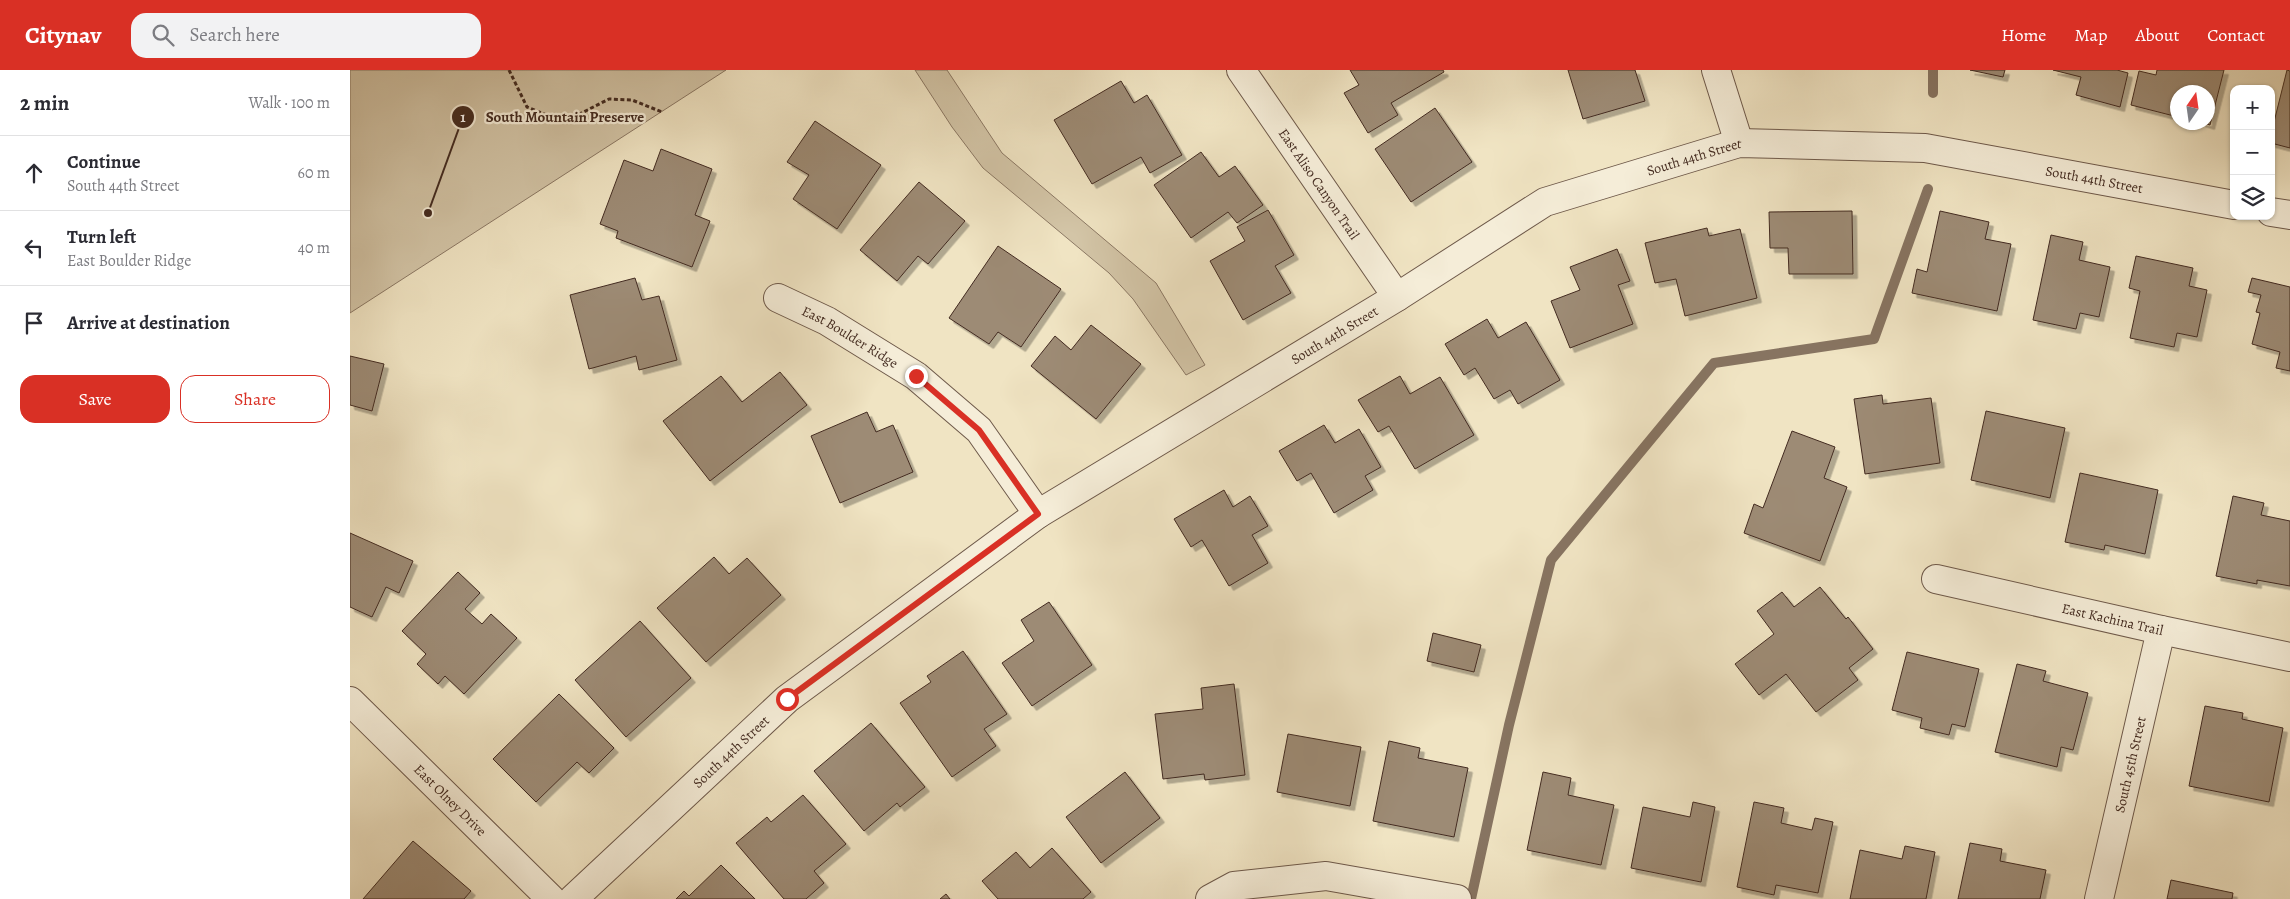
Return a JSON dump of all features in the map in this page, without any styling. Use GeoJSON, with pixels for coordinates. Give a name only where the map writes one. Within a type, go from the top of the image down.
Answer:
{"type":"FeatureCollection","features":[{"type":"Feature","properties":{"kind":"street","name":"East Aliso Canyon Trail"},"geometry":{"type":"LineString","coordinates":[[1241,70],[1397,297]]}},
{"type":"Feature","properties":{"kind":"street"},"geometry":{"type":"LineString","coordinates":[[1716,70],[1740,143]]}},
{"type":"Feature","properties":{"kind":"street","name":"South 44th Street"},"geometry":{"type":"LineString","coordinates":[[573,899],[787,699],[1038,514],[1397,297],[1545,202],[1740,143],[1925,148],[2230,204]]}},
{"type":"Feature","properties":{"kind":"street"},"geometry":{"type":"LineString","coordinates":[[2275,213],[2290,215]]}},
{"type":"Feature","properties":{"kind":"street","name":"East Boulder Ridge"},"geometry":{"type":"LineString","coordinates":[[778,298],[827,321],[916,376],[979,430],[1038,514]]}},
{"type":"Feature","properties":{"kind":"street","name":"East Kachina Trail"},"geometry":{"type":"LineString","coordinates":[[1936,579],[2290,657]]}},
{"type":"Feature","properties":{"kind":"street","name":"South 45th Street"},"geometry":{"type":"LineString","coordinates":[[2099,899],[2161,630]]}},
{"type":"Feature","properties":{"kind":"street","name":"East Olney Drive"},"geometry":{"type":"LineString","coordinates":[[350,701],[552,899]]}},
{"type":"Feature","properties":{"kind":"street"},"geometry":{"type":"LineString","coordinates":[[1210,899],[1234,886],[1326,876],[1457,899]]}},
{"type":"Feature","properties":{"kind":"path"},"geometry":{"type":"LineString","coordinates":[[509,70],[528,107],[564,122],[609,99],[632,100],[662,112]]}},
{"type":"Feature","properties":{"kind":"shaded area"},"geometry":{"type":"Polygon","coordinates":[[[350,70],[726,70],[350,313],[350,70]]]}},
{"type":"Feature","properties":{"kind":"shaded area"},"geometry":{"type":"Polygon","coordinates":[[[915,70],[947,70],[1002,153],[1156,283],[1205,365],[1186,375],[1133,299],[1109,273],[983,168],[952,127],[915,70]]]}},
{"type":"Feature","properties":{"kind":"building"},"geometry":{"type":"Polygon","coordinates":[[[1350,70],[1443,70],[1444,72],[1391,103],[1398,115],[1368,133],[1344,93],[1359,85],[1350,70]]]}},
{"type":"Feature","properties":{"kind":"building"},"geometry":{"type":"Polygon","coordinates":[[[1568,70],[1635,70],[1645,101],[1583,119],[1568,70]]]}},
{"type":"Feature","properties":{"kind":"building"},"geometry":{"type":"Polygon","coordinates":[[[1970,70],[2005,70],[2003,77],[1970,70]]]}},
{"type":"Feature","properties":{"kind":"building"},"geometry":{"type":"Polygon","coordinates":[[[2053,70],[2117,70],[2128,73],[2120,107],[2076,95],[2081,77],[2053,70]]]}},
{"type":"Feature","properties":{"kind":"building"},"geometry":{"type":"Polygon","coordinates":[[[2157,70],[2224,70],[2215,105],[2215,85],[2170,85],[2170,115],[2131,105],[2139,71],[2156,75],[2157,70]]]}},
{"type":"Feature","properties":{"kind":"building"},"geometry":{"type":"Polygon","coordinates":[[[2287,70],[2290,71],[2290,148],[2275,144],[2275,118],[2287,70]]]}},
{"type":"Feature","properties":{"kind":"building"},"geometry":{"type":"Polygon","coordinates":[[[1121,81],[1134,103],[1147,95],[1182,155],[1150,173],[1141,157],[1092,184],[1054,120],[1121,81]]]}},
{"type":"Feature","properties":{"kind":"building"},"geometry":{"type":"Polygon","coordinates":[[[1435,108],[1472,162],[1411,202],[1375,149],[1435,108]]]}},
{"type":"Feature","properties":{"kind":"building"},"geometry":{"type":"Polygon","coordinates":[[[815,121],[881,165],[837,229],[793,199],[809,175],[787,162],[815,121]]]}},
{"type":"Feature","properties":{"kind":"building"},"geometry":{"type":"Polygon","coordinates":[[[661,149],[712,169],[695,215],[710,221],[692,267],[616,238],[618,231],[600,224],[624,160],[653,171],[661,149]]]}},
{"type":"Feature","properties":{"kind":"building"},"geometry":{"type":"Polygon","coordinates":[[[1201,152],[1219,177],[1235,166],[1263,205],[1237,223],[1228,212],[1191,238],[1154,185],[1201,152]]]}},
{"type":"Feature","properties":{"kind":"building"},"geometry":{"type":"Polygon","coordinates":[[[919,182],[965,221],[928,264],[918,256],[897,281],[860,250],[919,182]]]}},
{"type":"Feature","properties":{"kind":"building"},"geometry":{"type":"Polygon","coordinates":[[[1268,210],[1294,255],[1275,266],[1291,293],[1243,320],[1210,261],[1245,241],[1237,227],[1268,210]]]}},
{"type":"Feature","properties":{"kind":"building"},"geometry":{"type":"Polygon","coordinates":[[[1852,211],[1853,274],[1789,274],[1788,248],[1770,248],[1769,212],[1852,211]]]}},
{"type":"Feature","properties":{"kind":"building"},"geometry":{"type":"Polygon","coordinates":[[[1940,211],[1989,222],[1985,239],[2011,244],[1997,311],[1912,293],[1917,269],[1927,272],[1940,211]]]}},
{"type":"Feature","properties":{"kind":"building"},"geometry":{"type":"Polygon","coordinates":[[[1707,228],[1709,236],[1740,229],[1757,298],[1685,316],[1676,279],[1655,283],[1645,243],[1707,228]]]}},
{"type":"Feature","properties":{"kind":"building"},"geometry":{"type":"Polygon","coordinates":[[[2051,235],[2083,242],[2079,260],[2110,267],[2099,317],[2080,313],[2076,329],[2033,320],[2051,235]]]}},
{"type":"Feature","properties":{"kind":"building"},"geometry":{"type":"Polygon","coordinates":[[[998,246],[1061,289],[1021,347],[998,332],[989,344],[949,318],[998,246]]]}},
{"type":"Feature","properties":{"kind":"building"},"geometry":{"type":"Polygon","coordinates":[[[1617,249],[1630,281],[1618,285],[1633,324],[1570,348],[1551,301],[1580,290],[1570,267],[1617,249]]]}},
{"type":"Feature","properties":{"kind":"building"},"geometry":{"type":"Polygon","coordinates":[[[2136,256],[2193,268],[2189,286],[2207,290],[2197,337],[2177,333],[2174,347],[2130,338],[2140,291],[2129,288],[2136,256]]]}},
{"type":"Feature","properties":{"kind":"building"},"geometry":{"type":"Polygon","coordinates":[[[635,278],[642,300],[659,296],[677,360],[639,370],[636,356],[589,369],[570,295],[635,278]]]}},
{"type":"Feature","properties":{"kind":"building"},"geometry":{"type":"Polygon","coordinates":[[[2252,278],[2290,287],[2290,371],[2276,368],[2280,352],[2252,344],[2260,313],[2256,312],[2261,295],[2248,292],[2252,278]]]}},
{"type":"Feature","properties":{"kind":"building"},"geometry":{"type":"Polygon","coordinates":[[[1487,319],[1498,338],[1526,322],[1560,380],[1518,404],[1510,390],[1494,399],[1475,368],[1464,375],[1445,344],[1487,319]]]}},
{"type":"Feature","properties":{"kind":"building"},"geometry":{"type":"Polygon","coordinates":[[[1091,325],[1141,364],[1096,419],[1031,366],[1055,336],[1071,350],[1091,325]]]}},
{"type":"Feature","properties":{"kind":"building"},"geometry":{"type":"Polygon","coordinates":[[[350,356],[384,364],[372,411],[350,405],[350,356]]]}},
{"type":"Feature","properties":{"kind":"building"},"geometry":{"type":"Polygon","coordinates":[[[780,372],[807,405],[710,481],[663,421],[721,376],[742,402],[780,372]]]}},
{"type":"Feature","properties":{"kind":"building"},"geometry":{"type":"Polygon","coordinates":[[[1400,376],[1410,394],[1440,377],[1474,435],[1415,469],[1389,426],[1378,432],[1358,400],[1400,376]]]}},
{"type":"Feature","properties":{"kind":"building"},"geometry":{"type":"Polygon","coordinates":[[[1882,395],[1883,404],[1931,398],[1940,463],[1865,474],[1854,399],[1882,395]]]}},
{"type":"Feature","properties":{"kind":"building"},"geometry":{"type":"Polygon","coordinates":[[[1986,411],[2065,428],[2050,498],[1971,480],[1986,411]]]}},
{"type":"Feature","properties":{"kind":"building"},"geometry":{"type":"Polygon","coordinates":[[[867,412],[876,432],[893,425],[913,472],[840,503],[811,436],[867,412]]]}},
{"type":"Feature","properties":{"kind":"building"},"geometry":{"type":"Polygon","coordinates":[[[1324,425],[1335,443],[1359,429],[1381,467],[1365,476],[1373,490],[1334,513],[1311,473],[1297,481],[1279,451],[1324,425]]]}},
{"type":"Feature","properties":{"kind":"building"},"geometry":{"type":"Polygon","coordinates":[[[1792,431],[1835,447],[1824,478],[1847,487],[1820,561],[1744,533],[1754,504],[1763,508],[1792,431]]]}},
{"type":"Feature","properties":{"kind":"building"},"geometry":{"type":"Polygon","coordinates":[[[2080,473],[2158,490],[2145,554],[2105,545],[2104,550],[2065,542],[2080,473]]]}},
{"type":"Feature","properties":{"kind":"building"},"geometry":{"type":"Polygon","coordinates":[[[1224,490],[1233,507],[1250,496],[1268,526],[1252,535],[1268,563],[1229,586],[1202,540],[1191,547],[1174,519],[1224,490]]]}},
{"type":"Feature","properties":{"kind":"building"},"geometry":{"type":"Polygon","coordinates":[[[2233,496],[2264,503],[2261,515],[2290,521],[2290,586],[2257,580],[2257,584],[2216,576],[2233,496]]]}},
{"type":"Feature","properties":{"kind":"building"},"geometry":{"type":"Polygon","coordinates":[[[350,533],[413,561],[399,593],[386,587],[372,617],[350,607],[350,533]]]}},
{"type":"Feature","properties":{"kind":"building"},"geometry":{"type":"Polygon","coordinates":[[[714,557],[729,574],[747,558],[781,595],[706,662],[657,608],[714,557]]]}},
{"type":"Feature","properties":{"kind":"building"},"geometry":{"type":"Polygon","coordinates":[[[458,572],[480,593],[465,609],[482,624],[491,614],[517,638],[464,694],[445,676],[438,684],[417,664],[426,654],[402,631],[458,572]]]}},
{"type":"Feature","properties":{"kind":"building"},"geometry":{"type":"Polygon","coordinates":[[[1820,587],[1846,619],[1848,617],[1873,649],[1849,668],[1858,680],[1816,712],[1786,674],[1759,695],[1735,664],[1774,634],[1757,611],[1782,592],[1794,607],[1820,587]]]}},
{"type":"Feature","properties":{"kind":"building"},"geometry":{"type":"Polygon","coordinates":[[[1049,602],[1092,665],[1032,706],[1002,663],[1034,641],[1021,620],[1049,602]]]}},
{"type":"Feature","properties":{"kind":"building"},"geometry":{"type":"Polygon","coordinates":[[[640,621],[691,678],[626,737],[575,680],[640,621]]]}},
{"type":"Feature","properties":{"kind":"building"},"geometry":{"type":"Polygon","coordinates":[[[1433,633],[1481,645],[1474,672],[1427,661],[1433,633]]]}},
{"type":"Feature","properties":{"kind":"building"},"geometry":{"type":"Polygon","coordinates":[[[963,651],[1007,714],[984,729],[996,746],[952,777],[900,703],[931,682],[927,676],[963,651]]]}},
{"type":"Feature","properties":{"kind":"building"},"geometry":{"type":"Polygon","coordinates":[[[1907,652],[1979,669],[1965,727],[1952,724],[1949,735],[1920,728],[1922,718],[1892,710],[1907,652]]]}},
{"type":"Feature","properties":{"kind":"building"},"geometry":{"type":"Polygon","coordinates":[[[2017,664],[2046,671],[2043,681],[2088,693],[2073,750],[2061,747],[2057,767],[1995,752],[2017,664]]]}},
{"type":"Feature","properties":{"kind":"building"},"geometry":{"type":"Polygon","coordinates":[[[1234,684],[1245,775],[1205,780],[1204,774],[1163,779],[1155,714],[1203,709],[1201,688],[1234,684]]]}},
{"type":"Feature","properties":{"kind":"building"},"geometry":{"type":"Polygon","coordinates":[[[559,694],[614,748],[589,773],[577,762],[536,802],[493,759],[559,694]]]}},
{"type":"Feature","properties":{"kind":"building"},"geometry":{"type":"Polygon","coordinates":[[[2205,706],[2243,713],[2242,719],[2283,728],[2269,802],[2189,786],[2205,706]]]}},
{"type":"Feature","properties":{"kind":"building"},"geometry":{"type":"Polygon","coordinates":[[[871,723],[925,787],[900,807],[897,803],[864,831],[814,771],[871,723]]]}},
{"type":"Feature","properties":{"kind":"building"},"geometry":{"type":"Polygon","coordinates":[[[1288,734],[1361,747],[1350,806],[1277,792],[1288,734]]]}},
{"type":"Feature","properties":{"kind":"building"},"geometry":{"type":"Polygon","coordinates":[[[1389,741],[1420,748],[1418,758],[1468,768],[1454,837],[1373,821],[1389,741]]]}},
{"type":"Feature","properties":{"kind":"building"},"geometry":{"type":"Polygon","coordinates":[[[1125,772],[1160,818],[1101,863],[1066,817],[1125,772]]]}},
{"type":"Feature","properties":{"kind":"building"},"geometry":{"type":"Polygon","coordinates":[[[1543,772],[1571,778],[1568,795],[1614,805],[1601,865],[1527,850],[1543,772]]]}},
{"type":"Feature","properties":{"kind":"building"},"geometry":{"type":"Polygon","coordinates":[[[803,795],[846,844],[814,871],[824,883],[806,899],[784,899],[736,843],[767,817],[771,822],[803,795]]]}},
{"type":"Feature","properties":{"kind":"building"},"geometry":{"type":"Polygon","coordinates":[[[1693,802],[1715,807],[1701,882],[1631,868],[1643,807],[1690,817],[1693,802]]]}},
{"type":"Feature","properties":{"kind":"building"},"geometry":{"type":"Polygon","coordinates":[[[1754,802],[1784,808],[1781,823],[1812,830],[1815,818],[1833,822],[1818,893],[1776,885],[1774,895],[1737,887],[1754,802]]]}},
{"type":"Feature","properties":{"kind":"building"},"geometry":{"type":"Polygon","coordinates":[[[413,841],[471,891],[464,899],[363,899],[413,841]]]}},
{"type":"Feature","properties":{"kind":"building"},"geometry":{"type":"Polygon","coordinates":[[[1970,843],[2002,849],[2000,861],[2046,870],[2040,899],[1958,899],[1970,843]]]}},
{"type":"Feature","properties":{"kind":"building"},"geometry":{"type":"Polygon","coordinates":[[[1905,846],[1935,852],[1926,899],[1850,899],[1860,850],[1902,859],[1905,846]]]}},
{"type":"Feature","properties":{"kind":"building"},"geometry":{"type":"Polygon","coordinates":[[[1052,848],[1091,892],[1083,899],[998,899],[982,881],[1016,852],[1030,868],[1052,848]]]}},
{"type":"Feature","properties":{"kind":"building"},"geometry":{"type":"Polygon","coordinates":[[[721,865],[755,899],[676,899],[684,891],[689,896],[721,865]]]}},
{"type":"Feature","properties":{"kind":"building"},"geometry":{"type":"Polygon","coordinates":[[[2171,880],[2233,893],[2232,899],[2167,899],[2171,880]]]}},
{"type":"Feature","properties":{"kind":"building"},"geometry":{"type":"Polygon","coordinates":[[[946,894],[950,899],[940,899],[946,894]]]}},
{"type":"Feature","properties":{"kind":"waterway"},"geometry":{"type":"LineString","coordinates":[[1933,70],[1933,93]]}},
{"type":"Feature","properties":{"kind":"waterway"},"geometry":{"type":"LineString","coordinates":[[1471,899],[1509,725],[1551,560],[1714,363],[1874,339],[1928,189]]}},
{"type":"Feature","properties":{"kind":"place","name":"South Mountain Preserve"},"geometry":{"type":"Point","coordinates":[428,213]}},
{"type":"Feature","properties":{"kind":"route"},"geometry":{"type":"LineString","coordinates":[[787,699],[1038,514],[979,430],[916,376]]}}]}
